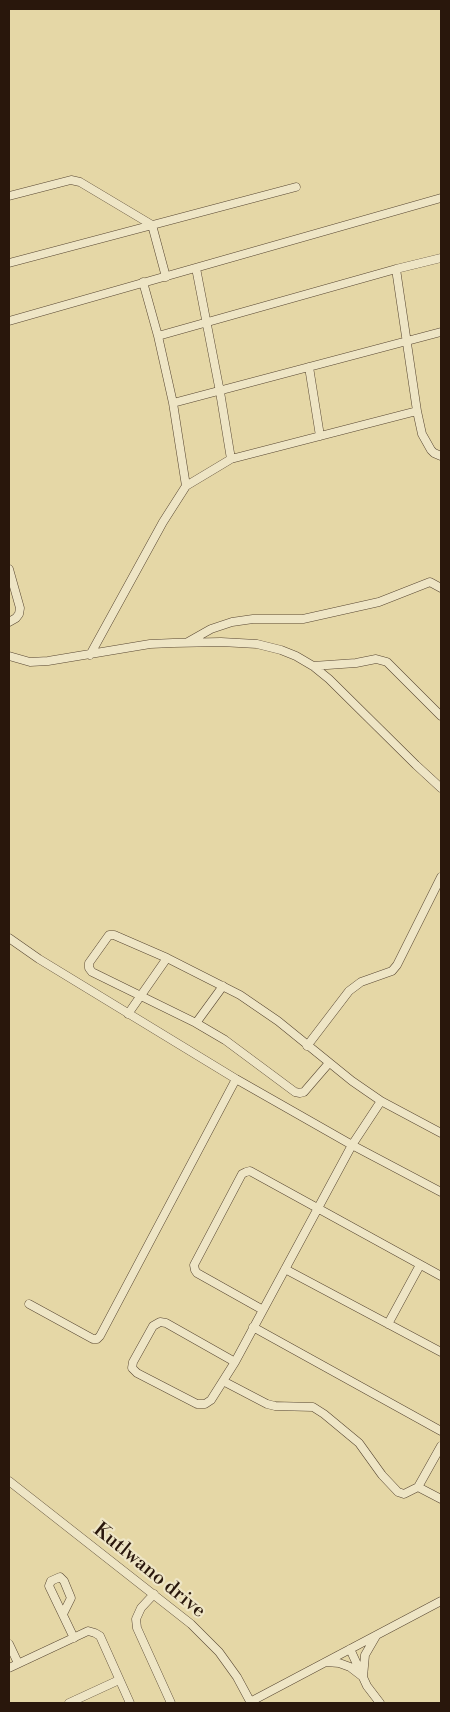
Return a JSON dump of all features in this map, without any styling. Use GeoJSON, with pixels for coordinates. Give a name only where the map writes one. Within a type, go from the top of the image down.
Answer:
{"type":"FeatureCollection","features":[{"type":"Feature","properties":{"kind":"street"},"geometry":{"type":"LineString","coordinates":[[9,196],[71,180],[80,182],[152,225],[166,277]]}},
{"type":"Feature","properties":{"kind":"street"},"geometry":{"type":"LineString","coordinates":[[9,263],[296,187]]}},
{"type":"Feature","properties":{"kind":"street"},"geometry":{"type":"LineString","coordinates":[[9,321],[441,198]]}},
{"type":"Feature","properties":{"kind":"street"},"geometry":{"type":"LineString","coordinates":[[158,336],[396,268],[441,258]]}},
{"type":"Feature","properties":{"kind":"street"},"geometry":{"type":"LineString","coordinates":[[196,268],[231,459]]}},
{"type":"Feature","properties":{"kind":"street"},"geometry":{"type":"LineString","coordinates":[[396,268],[422,434],[434,454],[441,456]]}},
{"type":"Feature","properties":{"kind":"street"},"geometry":{"type":"LineString","coordinates":[[143,282],[158,336],[173,403],[186,486]]}},
{"type":"Feature","properties":{"kind":"street"},"geometry":{"type":"LineString","coordinates":[[173,403],[441,332]]}},
{"type":"Feature","properties":{"kind":"street"},"geometry":{"type":"LineString","coordinates":[[309,367],[320,436]]}},
{"type":"Feature","properties":{"kind":"street"},"geometry":{"type":"LineString","coordinates":[[90,655],[163,522],[186,486],[231,459],[417,411]]}},
{"type":"Feature","properties":{"kind":"street"},"geometry":{"type":"LineString","coordinates":[[9,569],[20,608],[20,614],[9,622]]}},
{"type":"Feature","properties":{"kind":"street"},"geometry":{"type":"LineString","coordinates":[[187,642],[211,629],[232,622],[253,619],[303,619],[379,602],[430,582],[441,588]]}},
{"type":"Feature","properties":{"kind":"street"},"geometry":{"type":"LineString","coordinates":[[9,656],[30,662],[48,661],[150,644],[187,642],[257,644],[281,650],[296,656],[312,666],[346,695],[441,788]]}},
{"type":"Feature","properties":{"kind":"street"},"geometry":{"type":"LineString","coordinates":[[312,666],[356,663],[376,659],[387,662],[441,716]]}},
{"type":"Feature","properties":{"kind":"street"},"geometry":{"type":"LineString","coordinates":[[307,1046],[349,991],[361,982],[392,971],[397,965],[441,877]]}},
{"type":"Feature","properties":{"kind":"street"},"geometry":{"type":"LineString","coordinates":[[329,1063],[304,1092],[295,1092],[225,1040],[196,1023],[92,972],[89,968],[89,963],[106,937],[114,935],[167,958],[223,986],[278,1021],[307,1046],[381,1101],[441,1133]]}},
{"type":"Feature","properties":{"kind":"street"},"geometry":{"type":"LineString","coordinates":[[9,938],[39,959],[236,1079],[352,1145],[441,1192]]}},
{"type":"Feature","properties":{"kind":"street"},"geometry":{"type":"LineString","coordinates":[[128,1014],[167,958]]}},
{"type":"Feature","properties":{"kind":"street"},"geometry":{"type":"LineString","coordinates":[[196,1023],[223,986]]}},
{"type":"Feature","properties":{"kind":"street"},"geometry":{"type":"LineString","coordinates":[[29,1304],[93,1339],[100,1336],[236,1079]]}},
{"type":"Feature","properties":{"kind":"street"},"geometry":{"type":"LineString","coordinates":[[235,1362],[166,1323],[160,1322],[153,1326],[133,1362],[132,1368],[198,1404],[205,1404],[211,1400],[235,1362],[254,1328],[352,1145],[381,1101]]}},
{"type":"Feature","properties":{"kind":"street"},"geometry":{"type":"LineString","coordinates":[[263,1310],[197,1274],[194,1265],[242,1174],[250,1171],[441,1276]]}},
{"type":"Feature","properties":{"kind":"street"},"geometry":{"type":"LineString","coordinates":[[388,1324],[420,1265]]}},
{"type":"Feature","properties":{"kind":"street"},"geometry":{"type":"LineString","coordinates":[[285,1269],[441,1352]]}},
{"type":"Feature","properties":{"kind":"street"},"geometry":{"type":"LineString","coordinates":[[254,1328],[441,1431]]}},
{"type":"Feature","properties":{"kind":"street"},"geometry":{"type":"LineString","coordinates":[[223,1381],[267,1404],[274,1406],[313,1407],[359,1443],[382,1475],[398,1492],[404,1494],[418,1487],[441,1446]]}},
{"type":"Feature","properties":{"kind":"street","name":"Kutlwano drive"},"geometry":{"type":"LineString","coordinates":[[9,1481],[191,1624],[219,1652],[237,1677],[250,1703]]}},
{"type":"Feature","properties":{"kind":"street"},"geometry":{"type":"LineString","coordinates":[[418,1487],[441,1499]]}},
{"type":"Feature","properties":{"kind":"street"},"geometry":{"type":"LineString","coordinates":[[154,1594],[141,1608],[136,1619],[136,1628],[171,1703]]}},
{"type":"Feature","properties":{"kind":"street"},"geometry":{"type":"LineString","coordinates":[[250,1703],[441,1601]]}},
{"type":"Feature","properties":{"kind":"street"},"geometry":{"type":"LineString","coordinates":[[63,1614],[74,1638]]}},
{"type":"Feature","properties":{"kind":"street"},"geometry":{"type":"LineString","coordinates":[[9,1668],[88,1631],[95,1633],[100,1636],[130,1703]]}},
{"type":"Feature","properties":{"kind":"street"},"geometry":{"type":"LineString","coordinates":[[363,1677],[365,1656],[377,1635]]}},
{"type":"Feature","properties":{"kind":"street"},"geometry":{"type":"LineString","coordinates":[[9,1644],[18,1664]]}},
{"type":"Feature","properties":{"kind":"street"},"geometry":{"type":"LineString","coordinates":[[350,1649],[367,1686],[380,1703]]}},
{"type":"Feature","properties":{"kind":"street"},"geometry":{"type":"LineString","coordinates":[[324,1662],[339,1663],[350,1667],[363,1677]]}},
{"type":"Feature","properties":{"kind":"street"},"geometry":{"type":"LineString","coordinates":[[69,1703],[119,1680]]}}]}
